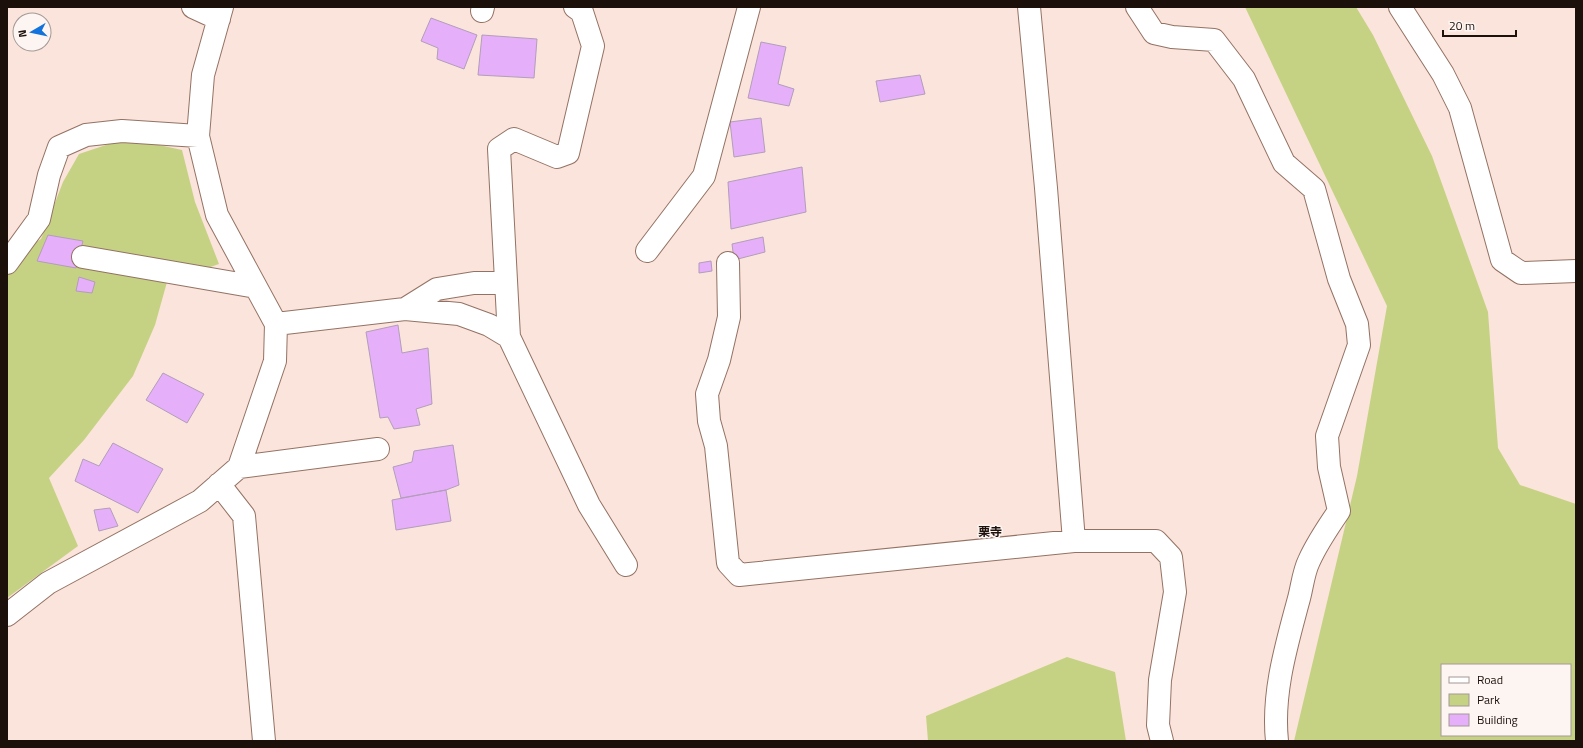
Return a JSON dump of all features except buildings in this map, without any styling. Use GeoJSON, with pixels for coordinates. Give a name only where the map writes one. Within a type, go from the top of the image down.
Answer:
{"type":"FeatureCollection","features":[{"type":"Feature","properties":{"kind":"street"},"geometry":{"type":"LineString","coordinates":[[7,615],[48,583],[200,501],[238,467],[275,361],[276,324],[217,215],[198,136],[203,75],[220,13],[193,7]]}},
{"type":"Feature","properties":{"kind":"street"},"geometry":{"type":"LineString","coordinates":[[575,7],[582,12],[593,46],[568,153],[557,157],[514,139],[499,148],[509,337],[589,505],[626,565]]}},
{"type":"Feature","properties":{"kind":"street"},"geometry":{"type":"LineString","coordinates":[[648,251],[704,176],[748,7]]}},
{"type":"Feature","properties":{"kind":"street"},"geometry":{"type":"LineString","coordinates":[[1030,7],[1074,541]]}},
{"type":"Feature","properties":{"kind":"street"},"geometry":{"type":"LineString","coordinates":[[1137,7],[1154,33],[1172,37],[1214,40],[1244,79],[1284,163],[1314,189],[1339,280],[1357,324],[1359,345],[1327,436],[1329,467],[1339,511],[1318,542],[1308,562],[1288,640],[1278,689],[1277,741]]}},
{"type":"Feature","properties":{"kind":"street"},"geometry":{"type":"LineString","coordinates":[[1400,7],[1443,74],[1460,108],[1502,260],[1521,273],[1576,271]]}},
{"type":"Feature","properties":{"kind":"street"},"geometry":{"type":"LineString","coordinates":[[7,263],[39,219],[49,175],[59,147],[86,135],[122,131],[198,136]]}},
{"type":"Feature","properties":{"kind":"street"},"geometry":{"type":"LineString","coordinates":[[83,257],[256,287]]}},
{"type":"Feature","properties":{"kind":"street"},"geometry":{"type":"LineString","coordinates":[[728,264],[729,317],[720,360],[706,394],[709,421],[716,446],[728,563],[739,575],[1074,541],[1156,541],[1171,557],[1175,592],[1160,680],[1158,725],[1162,741]]}},
{"type":"Feature","properties":{"kind":"street"},"geometry":{"type":"LineString","coordinates":[[405,309],[438,289],[474,283],[505,283]]}},
{"type":"Feature","properties":{"kind":"street"},"geometry":{"type":"LineString","coordinates":[[276,324],[405,309],[459,314],[489,325],[509,337]]}},
{"type":"Feature","properties":{"kind":"street"},"geometry":{"type":"LineString","coordinates":[[238,467],[378,448]]}},
{"type":"Feature","properties":{"kind":"street"},"geometry":{"type":"LineString","coordinates":[[219,484],[244,516],[264,741]]}},
{"type":"Feature","properties":{"kind":"green space"},"geometry":{"type":"Polygon","coordinates":[[[1245,7],[1356,7],[1373,35],[1432,156],[1488,312],[1498,448],[1520,485],[1576,504],[1576,741],[1294,741],[1357,476],[1387,306],[1245,7]]]}},
{"type":"Feature","properties":{"kind":"green space"},"geometry":{"type":"Polygon","coordinates":[[[127,138],[182,150],[195,202],[219,264],[167,282],[155,325],[133,376],[84,440],[49,478],[78,546],[7,598],[7,259],[41,239],[63,182],[79,154],[127,138]]]}},
{"type":"Feature","properties":{"kind":"green space"},"geometry":{"type":"Polygon","coordinates":[[[1067,657],[1115,672],[1126,741],[928,741],[926,716],[1067,657]]]}},
{"type":"Feature","properties":{"kind":"district","name":"栗寺"},"geometry":{"type":"Point","coordinates":[990,531]}}]}
